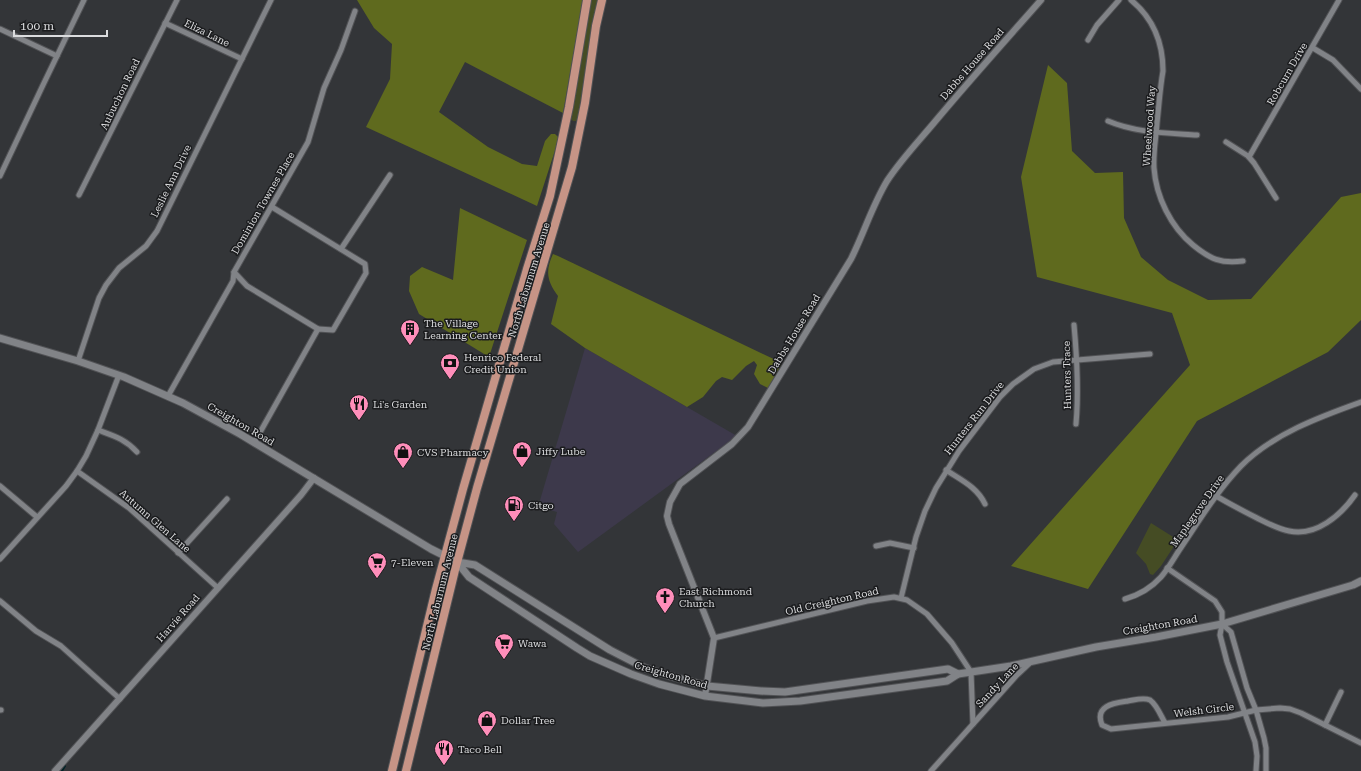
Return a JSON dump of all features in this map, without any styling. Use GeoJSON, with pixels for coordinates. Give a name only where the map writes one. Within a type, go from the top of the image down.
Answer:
{"type":"FeatureCollection","features":[{"type":"Feature","properties":{"kind":"main road","name":"North Laburnum Avenue"},"geometry":{"type":"LineString","coordinates":[[392,771],[445,556],[480,428],[550,196],[567,120],[587,0]]}},
{"type":"Feature","properties":{"kind":"main road","name":"North Laburnum Avenue"},"geometry":{"type":"LineString","coordinates":[[406,771],[457,562],[484,461],[572,167],[585,103],[596,26],[602,0]]}},
{"type":"Feature","properties":{"kind":"main road","name":"Creighton Road"},"geometry":{"type":"LineString","coordinates":[[0,338],[78,360],[119,375],[168,396],[216,420],[445,556],[457,562],[475,565],[593,640],[645,668],[707,686],[785,692],[948,669],[958,674]]}},
{"type":"Feature","properties":{"kind":"main road","name":"Creighton Road"},"geometry":{"type":"LineString","coordinates":[[457,562],[469,577],[576,648],[606,663],[631,674],[705,696],[763,703],[800,701],[947,681],[958,674],[1011,666],[1096,646],[1156,637],[1222,624],[1353,585],[1361,581]]}},
{"type":"Feature","properties":{"kind":"street"},"geometry":{"type":"LineString","coordinates":[[0,176],[84,0]]}},
{"type":"Feature","properties":{"kind":"street","name":"Aubuchon Road"},"geometry":{"type":"LineString","coordinates":[[79,196],[176,0]]}},
{"type":"Feature","properties":{"kind":"street","name":"Leslie Ann Drive"},"geometry":{"type":"LineString","coordinates":[[78,360],[99,298],[106,285],[119,268],[146,246],[157,231],[271,0]]}},
{"type":"Feature","properties":{"kind":"street","name":"Dabbs House Road"},"geometry":{"type":"LineString","coordinates":[[705,696],[714,638],[669,524],[667,516],[670,502],[680,484],[732,444],[748,427],[851,259],[876,202],[888,180],[940,116],[1041,0]]}},
{"type":"Feature","properties":{"kind":"street"},"geometry":{"type":"LineString","coordinates":[[1088,40],[1097,25],[1120,0]]}},
{"type":"Feature","properties":{"kind":"street","name":"Wheelwood Way"},"geometry":{"type":"LineString","coordinates":[[1131,0],[1146,14],[1160,44],[1162,56],[1154,166],[1157,187],[1163,204],[1176,227],[1189,242],[1214,259],[1226,263],[1243,261]]}},
{"type":"Feature","properties":{"kind":"street","name":"Robcurn Drive"},"geometry":{"type":"LineString","coordinates":[[1249,157],[1313,48],[1339,0]]}},
{"type":"Feature","properties":{"kind":"street","name":"Dominion Townes Place"},"geometry":{"type":"LineString","coordinates":[[168,396],[233,281],[234,272],[308,142],[324,88],[341,50],[355,11]]}},
{"type":"Feature","properties":{"kind":"street","name":"Eliza Lane"},"geometry":{"type":"LineString","coordinates":[[165,23],[242,59]]}},
{"type":"Feature","properties":{"kind":"street"},"geometry":{"type":"LineString","coordinates":[[0,29],[57,56]]}},
{"type":"Feature","properties":{"kind":"street"},"geometry":{"type":"LineString","coordinates":[[1313,48],[1333,60],[1361,89]]}},
{"type":"Feature","properties":{"kind":"street"},"geometry":{"type":"LineString","coordinates":[[1108,121],[1120,126],[1156,132],[1197,135]]}},
{"type":"Feature","properties":{"kind":"street"},"geometry":{"type":"LineString","coordinates":[[1226,142],[1249,157],[1276,198]]}},
{"type":"Feature","properties":{"kind":"street"},"geometry":{"type":"LineString","coordinates":[[341,249],[390,174]]}},
{"type":"Feature","properties":{"kind":"street"},"geometry":{"type":"LineString","coordinates":[[234,272],[247,286],[318,330],[333,330],[366,273],[365,264],[272,207]]}},
{"type":"Feature","properties":{"kind":"street","name":"Hunters Trace"},"geometry":{"type":"LineString","coordinates":[[1074,325],[1078,409],[1076,424]]}},
{"type":"Feature","properties":{"kind":"street"},"geometry":{"type":"LineString","coordinates":[[254,443],[318,330]]}},
{"type":"Feature","properties":{"kind":"street","name":"Hunters Run Drive"},"geometry":{"type":"LineString","coordinates":[[901,598],[916,537],[929,501],[946,470],[959,451],[1000,397],[1018,379],[1034,369],[1047,364],[1150,354]]}},
{"type":"Feature","properties":{"kind":"street"},"geometry":{"type":"LineString","coordinates":[[0,559],[66,486],[77,471],[98,430],[119,375]]}},
{"type":"Feature","properties":{"kind":"street","name":"Maplegrove Drive"},"geometry":{"type":"LineString","coordinates":[[1125,599],[1149,588],[1161,577],[1216,496],[1241,467],[1268,444],[1296,428],[1361,402]]}},
{"type":"Feature","properties":{"kind":"street"},"geometry":{"type":"LineString","coordinates":[[98,430],[123,440],[137,452]]}},
{"type":"Feature","properties":{"kind":"street"},"geometry":{"type":"LineString","coordinates":[[946,470],[974,488],[985,504]]}},
{"type":"Feature","properties":{"kind":"street","name":"Autumn Glen Lane"},"geometry":{"type":"LineString","coordinates":[[77,471],[129,508],[218,588]]}},
{"type":"Feature","properties":{"kind":"street","name":"Harvie Road"},"geometry":{"type":"LineString","coordinates":[[55,771],[302,495],[314,478]]}},
{"type":"Feature","properties":{"kind":"street"},"geometry":{"type":"LineString","coordinates":[[0,486],[37,517]]}},
{"type":"Feature","properties":{"kind":"street"},"geometry":{"type":"LineString","coordinates":[[1216,496],[1275,527],[1287,531],[1306,532],[1318,528],[1328,522],[1342,511],[1355,494]]}},
{"type":"Feature","properties":{"kind":"street"},"geometry":{"type":"LineString","coordinates":[[178,553],[227,499]]}},
{"type":"Feature","properties":{"kind":"street"},"geometry":{"type":"LineString","coordinates":[[876,546],[890,543],[914,548]]}},
{"type":"Feature","properties":{"kind":"street"},"geometry":{"type":"LineString","coordinates":[[1167,568],[1215,601],[1222,612],[1220,634],[1227,662],[1254,742],[1257,756],[1256,771]]}},
{"type":"Feature","properties":{"kind":"street","name":"Old Creighton Road"},"geometry":{"type":"LineString","coordinates":[[714,638],[881,598],[901,598],[918,607],[927,614],[952,643],[971,672]]}},
{"type":"Feature","properties":{"kind":"street"},"geometry":{"type":"LineString","coordinates":[[0,601],[36,631],[61,646],[120,699]]}},
{"type":"Feature","properties":{"kind":"street"},"geometry":{"type":"LineString","coordinates":[[1222,624],[1231,632],[1244,680],[1256,710],[1266,748],[1266,771]]}},
{"type":"Feature","properties":{"kind":"street","name":"Sandy Lane"},"geometry":{"type":"LineString","coordinates":[[931,771],[1016,676],[1034,660]]}},
{"type":"Feature","properties":{"kind":"street","name":"Sandy Lane"},"geometry":{"type":"LineString","coordinates":[[971,672],[974,724]]}},
{"type":"Feature","properties":{"kind":"street"},"geometry":{"type":"LineString","coordinates":[[1325,725],[1341,692]]}},
{"type":"Feature","properties":{"kind":"street","name":"Welsh Circle"},"geometry":{"type":"LineString","coordinates":[[1165,723],[1154,704],[1149,700],[1142,698],[1111,704],[1104,707],[1100,719],[1102,724],[1111,729],[1228,717],[1271,708],[1290,709],[1361,742]]}},
{"type":"Feature","properties":{"kind":"shaded area"},"geometry":{"type":"Polygon","coordinates":[[[585,348],[737,436],[578,552],[554,524],[557,512],[538,507],[585,348]]]}},
{"type":"Feature","properties":{"kind":"green space"},"geometry":{"type":"Polygon","coordinates":[[[357,0],[584,0],[563,113],[465,62],[439,112],[488,147],[522,164],[537,166],[545,141],[551,134],[555,134],[559,138],[537,206],[366,127],[390,79],[392,44],[374,28],[357,0]]]}},
{"type":"Feature","properties":{"kind":"green space"},"geometry":{"type":"Polygon","coordinates":[[[591,0],[598,0],[578,117],[576,121],[573,121],[571,119],[591,0]]]}},
{"type":"Feature","properties":{"kind":"green space"},"geometry":{"type":"Polygon","coordinates":[[[1048,65],[1067,83],[1072,151],[1095,173],[1123,172],[1124,218],[1141,257],[1168,280],[1208,300],[1251,299],[1341,197],[1361,193],[1361,320],[1328,352],[1197,421],[1088,589],[1011,566],[1190,365],[1172,313],[1037,277],[1021,177],[1048,65]]]}},
{"type":"Feature","properties":{"kind":"green space"},"geometry":{"type":"Polygon","coordinates":[[[460,208],[527,240],[489,357],[419,314],[409,291],[410,276],[422,267],[453,280],[460,208]]]}},
{"type":"Feature","properties":{"kind":"green space"},"geometry":{"type":"Polygon","coordinates":[[[553,254],[782,363],[768,388],[760,384],[754,374],[757,365],[754,361],[746,366],[732,380],[722,377],[716,381],[703,397],[687,407],[585,348],[551,324],[558,296],[551,286],[548,276],[550,260],[553,254]]]}},
{"type":"Feature","properties":{"kind":"green space"},"geometry":{"type":"Polygon","coordinates":[[[1151,523],[1178,540],[1161,566],[1153,575],[1150,574],[1146,564],[1136,553],[1151,523]]]}},
{"type":"Feature","properties":{"kind":"waterway"},"geometry":{"type":"LineString","coordinates":[[62,771],[65,766]]}},
{"type":"Feature","properties":{"kind":"place","name":"The Village Learning Center"},"geometry":{"type":"Point","coordinates":[410,346]}},
{"type":"Feature","properties":{"kind":"place","name":"Henrico Federal Credit Union"},"geometry":{"type":"Point","coordinates":[450,380]}},
{"type":"Feature","properties":{"kind":"place","name":"Li's Garden"},"geometry":{"type":"Point","coordinates":[359,421]}},
{"type":"Feature","properties":{"kind":"place","name":"Jiffy Lube"},"geometry":{"type":"Point","coordinates":[522,468]}},
{"type":"Feature","properties":{"kind":"place","name":"CVS Pharmacy"},"geometry":{"type":"Point","coordinates":[403,469]}},
{"type":"Feature","properties":{"kind":"place","name":"Citgo"},"geometry":{"type":"Point","coordinates":[514,522]}},
{"type":"Feature","properties":{"kind":"place","name":"7-Eleven"},"geometry":{"type":"Point","coordinates":[377,579]}},
{"type":"Feature","properties":{"kind":"place","name":"East Richmond Church"},"geometry":{"type":"Point","coordinates":[665,614]}},
{"type":"Feature","properties":{"kind":"place","name":"Wawa"},"geometry":{"type":"Point","coordinates":[504,660]}},
{"type":"Feature","properties":{"kind":"place","name":"Dollar Tree"},"geometry":{"type":"Point","coordinates":[487,737]}},
{"type":"Feature","properties":{"kind":"place","name":"Taco Bell"},"geometry":{"type":"Point","coordinates":[444,766]}}]}
